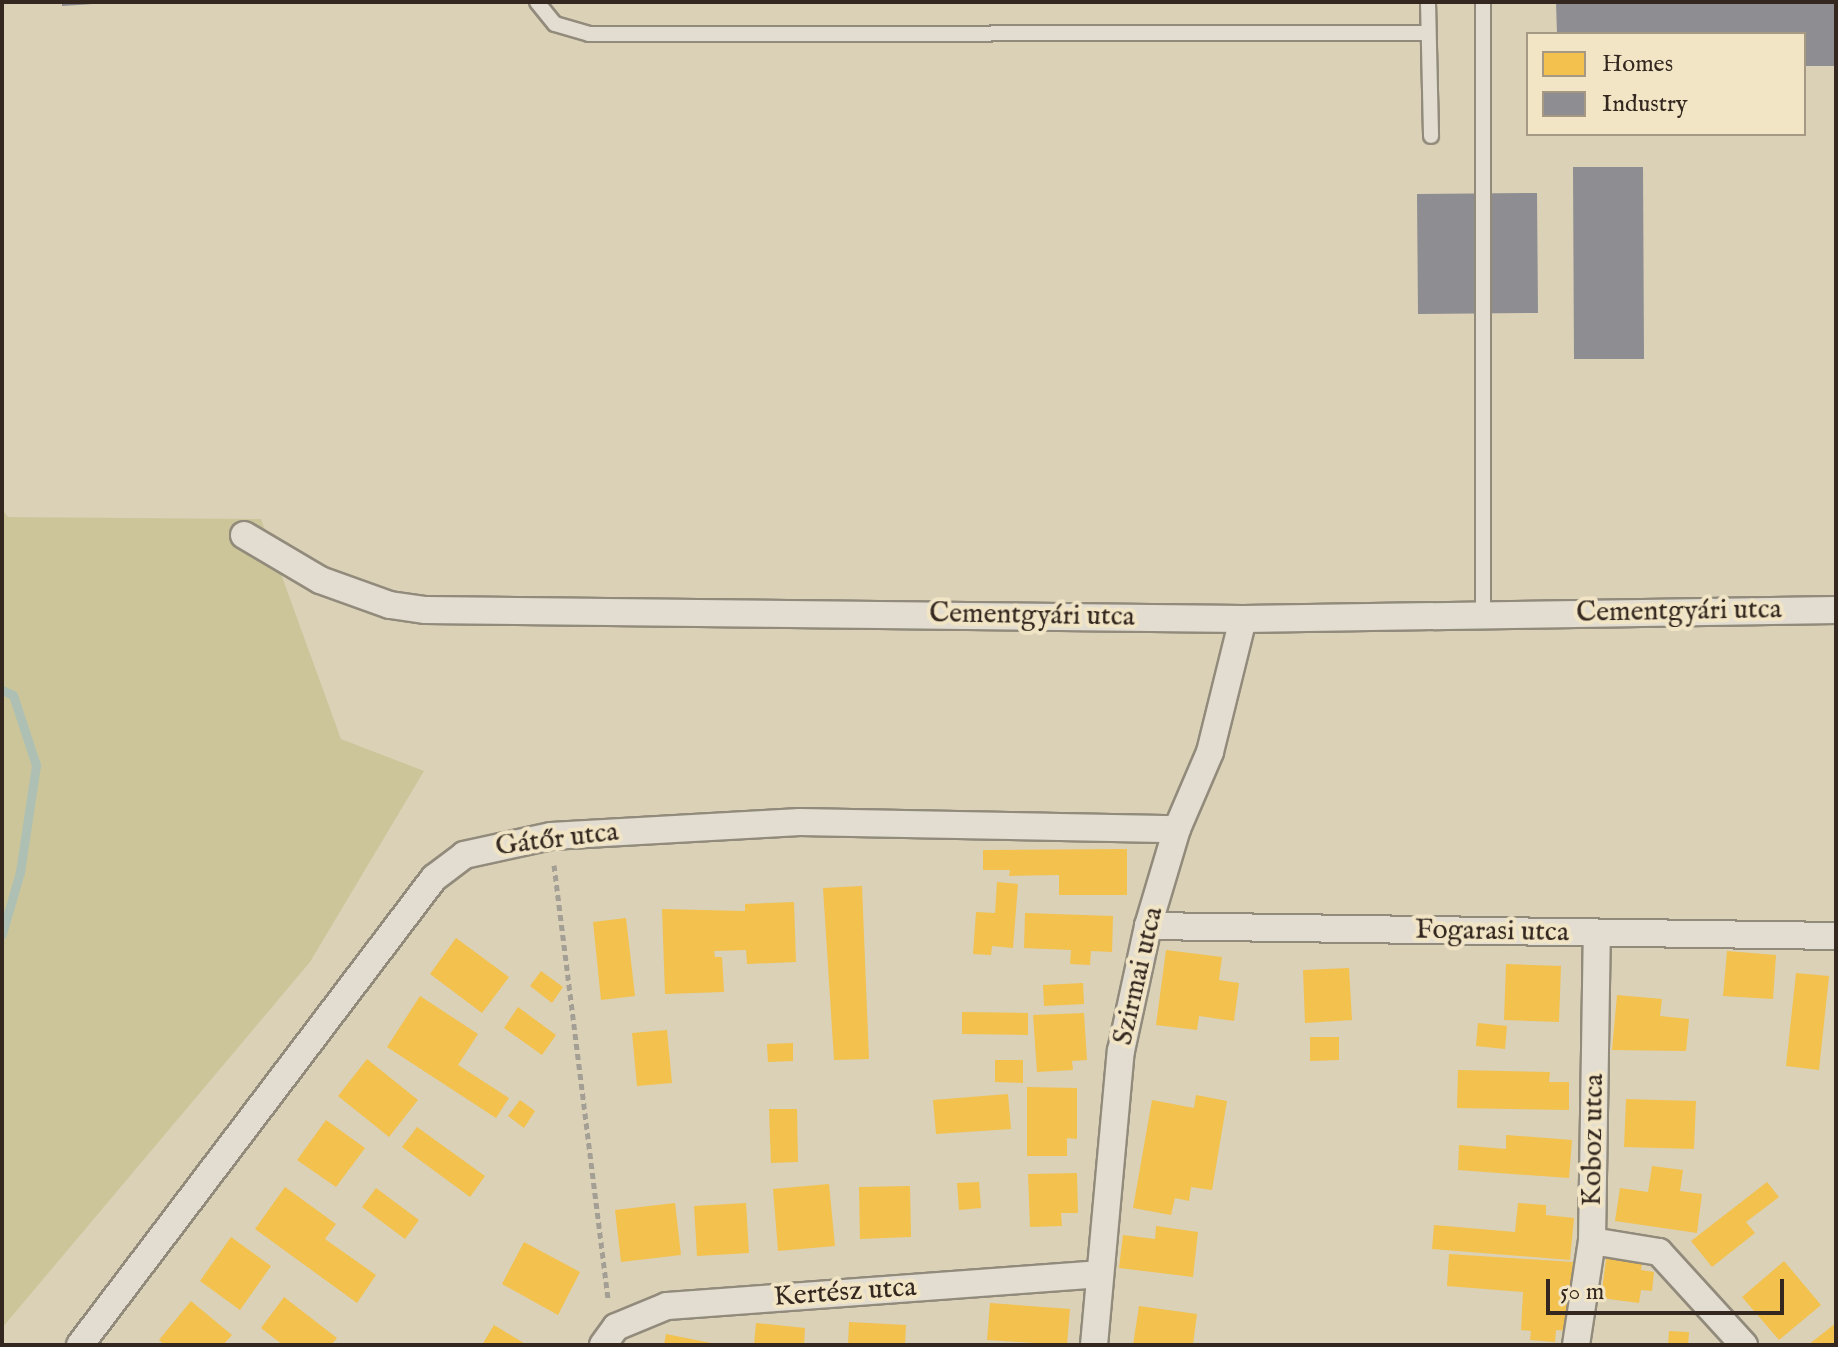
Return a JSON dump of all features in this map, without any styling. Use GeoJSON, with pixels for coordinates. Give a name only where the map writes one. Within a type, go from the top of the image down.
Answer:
{"type":"FeatureCollection","features":[{"type":"Feature","properties":{"kind":"street","name":"Cementgyári utca"},"geometry":{"type":"LineString","coordinates":[[244,535],[332,585],[390,605],[426,610],[1243,619],[1836,610]]}},
{"type":"Feature","properties":{"kind":"street","name":"Szirmai utca"},"geometry":{"type":"LineString","coordinates":[[1094,1345],[1121,1051],[1148,926],[1177,829],[1210,752],[1243,619]]}},
{"type":"Feature","properties":{"kind":"street","name":"Gátőr utca"},"geometry":{"type":"LineString","coordinates":[[80,1345],[434,878],[464,855],[551,836],[800,822],[1177,829]]}},
{"type":"Feature","properties":{"kind":"street","name":"Fogarasi utca"},"geometry":{"type":"LineString","coordinates":[[1148,926],[1597,933],[1832,942]]}},
{"type":"Feature","properties":{"kind":"street","name":"Koboz utca"},"geometry":{"type":"LineString","coordinates":[[1576,1345],[1592,1241],[1597,933]]}},
{"type":"Feature","properties":{"kind":"street"},"geometry":{"type":"LineString","coordinates":[[1592,1241],[1659,1252],[1744,1345]]}},
{"type":"Feature","properties":{"kind":"street","name":"Kertész utca"},"geometry":{"type":"LineString","coordinates":[[610,1336],[667,1306],[1099,1274]]}},
{"type":"Feature","properties":{"kind":"lane"},"geometry":{"type":"LineString","coordinates":[[537,2],[555,24],[589,34],[1428,33]]}},
{"type":"Feature","properties":{"kind":"lane"},"geometry":{"type":"LineString","coordinates":[[1428,2],[1431,136]]}},
{"type":"Feature","properties":{"kind":"lane"},"geometry":{"type":"LineString","coordinates":[[1483,2],[1483,616]]}},
{"type":"Feature","properties":{"kind":"path"},"geometry":{"type":"LineString","coordinates":[[551,836],[610,1336]]}},
{"type":"Feature","properties":{"kind":"shaded area"},"geometry":{"type":"Polygon","coordinates":[[[2,509],[8,517],[261,519],[341,739],[424,771],[310,962],[2,1328],[2,509]]]}},
{"type":"Feature","properties":{"kind":"building: Homes"},"geometry":{"type":"Polygon","coordinates":[[[1127,849],[1127,895],[1059,895],[1059,875],[1009,876],[1010,870],[983,870],[983,850],[1127,849]]]}},
{"type":"Feature","properties":{"kind":"building: Homes"},"geometry":{"type":"Polygon","coordinates":[[[997,882],[1018,884],[1013,948],[992,946],[991,955],[973,954],[976,912],[995,913],[997,882]]]}},
{"type":"Feature","properties":{"kind":"building: Homes"},"geometry":{"type":"Polygon","coordinates":[[[862,886],[869,1059],[834,1060],[823,888],[862,886]]]}},
{"type":"Feature","properties":{"kind":"building: Homes"},"geometry":{"type":"Polygon","coordinates":[[[794,902],[796,962],[747,964],[746,950],[714,951],[715,957],[722,957],[724,992],[665,994],[662,909],[745,911],[745,904],[794,902]]]}},
{"type":"Feature","properties":{"kind":"building: Homes"},"geometry":{"type":"Polygon","coordinates":[[[1025,913],[1113,916],[1112,952],[1091,951],[1090,965],[1070,964],[1071,950],[1024,948],[1025,913]]]}},
{"type":"Feature","properties":{"kind":"building: Homes"},"geometry":{"type":"Polygon","coordinates":[[[626,918],[635,996],[601,1000],[593,922],[626,918]]]}},
{"type":"Feature","properties":{"kind":"building: Homes"},"geometry":{"type":"Polygon","coordinates":[[[456,938],[509,977],[482,1013],[430,974],[456,938]]]}},
{"type":"Feature","properties":{"kind":"building: Homes"},"geometry":{"type":"Polygon","coordinates":[[[1166,950],[1222,957],[1219,980],[1239,983],[1234,1021],[1199,1016],[1197,1030],[1156,1025],[1166,950]]]}},
{"type":"Feature","properties":{"kind":"building: Homes"},"geometry":{"type":"Polygon","coordinates":[[[1727,951],[1776,955],[1773,999],[1723,996],[1727,951]]]}},
{"type":"Feature","properties":{"kind":"building: Homes"},"geometry":{"type":"Polygon","coordinates":[[[1506,964],[1561,966],[1559,1022],[1504,1020],[1506,964]]]}},
{"type":"Feature","properties":{"kind":"building: Homes"},"geometry":{"type":"Polygon","coordinates":[[[1349,968],[1352,1020],[1305,1023],[1303,970],[1349,968]]]}},
{"type":"Feature","properties":{"kind":"building: Homes"},"geometry":{"type":"Polygon","coordinates":[[[541,971],[563,987],[552,1003],[530,986],[541,971]]]}},
{"type":"Feature","properties":{"kind":"building: Homes"},"geometry":{"type":"Polygon","coordinates":[[[1796,973],[1829,976],[1819,1070],[1786,1066],[1796,973]]]}},
{"type":"Feature","properties":{"kind":"building: Homes"},"geometry":{"type":"Polygon","coordinates":[[[1083,983],[1084,1004],[1044,1006],[1043,985],[1083,983]]]}},
{"type":"Feature","properties":{"kind":"building: Homes"},"geometry":{"type":"Polygon","coordinates":[[[1617,995],[1662,999],[1660,1016],[1689,1019],[1686,1051],[1612,1050],[1617,995]]]}},
{"type":"Feature","properties":{"kind":"building: Homes"},"geometry":{"type":"Polygon","coordinates":[[[420,996],[478,1034],[458,1065],[509,1098],[496,1118],[387,1047],[420,996]]]}},
{"type":"Feature","properties":{"kind":"building: Homes"},"geometry":{"type":"Polygon","coordinates":[[[518,1007],[556,1035],[542,1055],[504,1028],[518,1007]]]}},
{"type":"Feature","properties":{"kind":"building: Homes"},"geometry":{"type":"Polygon","coordinates":[[[962,1012],[1028,1013],[1028,1035],[962,1034],[962,1012]]]}},
{"type":"Feature","properties":{"kind":"building: Homes"},"geometry":{"type":"Polygon","coordinates":[[[1084,1013],[1087,1060],[1072,1061],[1073,1070],[1037,1072],[1033,1015],[1084,1013]]]}},
{"type":"Feature","properties":{"kind":"building: Homes"},"geometry":{"type":"Polygon","coordinates":[[[1478,1023],[1507,1026],[1505,1049],[1476,1046],[1478,1023]]]}},
{"type":"Feature","properties":{"kind":"building: Homes"},"geometry":{"type":"Polygon","coordinates":[[[667,1030],[672,1083],[637,1086],[632,1033],[667,1030]]]}},
{"type":"Feature","properties":{"kind":"building: Homes"},"geometry":{"type":"Polygon","coordinates":[[[1310,1037],[1339,1037],[1339,1060],[1310,1061],[1310,1037]]]}},
{"type":"Feature","properties":{"kind":"building: Homes"},"geometry":{"type":"Polygon","coordinates":[[[793,1043],[793,1061],[768,1062],[767,1044],[793,1043]]]}},
{"type":"Feature","properties":{"kind":"building: Homes"},"geometry":{"type":"Polygon","coordinates":[[[367,1059],[418,1100],[389,1137],[338,1096],[367,1059]]]}},
{"type":"Feature","properties":{"kind":"building: Homes"},"geometry":{"type":"Polygon","coordinates":[[[995,1060],[1023,1060],[1023,1083],[995,1082],[995,1060]]]}},
{"type":"Feature","properties":{"kind":"building: Homes"},"geometry":{"type":"Polygon","coordinates":[[[1458,1070],[1550,1072],[1549,1082],[1569,1082],[1569,1110],[1457,1108],[1458,1070]]]}},
{"type":"Feature","properties":{"kind":"building: Homes"},"geometry":{"type":"Polygon","coordinates":[[[1027,1087],[1077,1088],[1077,1139],[1067,1138],[1067,1156],[1027,1156],[1027,1087]]]}},
{"type":"Feature","properties":{"kind":"building: Homes"},"geometry":{"type":"Polygon","coordinates":[[[1008,1094],[1011,1129],[936,1134],[933,1100],[1008,1094]]]}},
{"type":"Feature","properties":{"kind":"building: Homes"},"geometry":{"type":"Polygon","coordinates":[[[1196,1095],[1227,1101],[1212,1190],[1191,1187],[1189,1201],[1175,1198],[1171,1215],[1133,1208],[1152,1100],[1194,1108],[1196,1095]]]}},
{"type":"Feature","properties":{"kind":"building: Homes"},"geometry":{"type":"Polygon","coordinates":[[[1626,1099],[1696,1101],[1694,1149],[1624,1147],[1626,1099]]]}},
{"type":"Feature","properties":{"kind":"building: Homes"},"geometry":{"type":"Polygon","coordinates":[[[520,1100],[535,1111],[524,1128],[508,1116],[520,1100]]]}},
{"type":"Feature","properties":{"kind":"building: Homes"},"geometry":{"type":"Polygon","coordinates":[[[769,1109],[797,1109],[798,1162],[771,1163],[769,1109]]]}},
{"type":"Feature","properties":{"kind":"building: Homes"},"geometry":{"type":"Polygon","coordinates":[[[326,1120],[365,1148],[336,1187],[297,1160],[326,1120]]]}},
{"type":"Feature","properties":{"kind":"building: Homes"},"geometry":{"type":"Polygon","coordinates":[[[417,1127],[485,1176],[470,1197],[402,1147],[417,1127]]]}},
{"type":"Feature","properties":{"kind":"building: Homes"},"geometry":{"type":"Polygon","coordinates":[[[1506,1135],[1572,1140],[1569,1178],[1458,1170],[1459,1145],[1506,1149],[1506,1135]]]}},
{"type":"Feature","properties":{"kind":"building: Homes"},"geometry":{"type":"Polygon","coordinates":[[[1652,1166],[1683,1170],[1680,1191],[1702,1194],[1697,1233],[1615,1221],[1620,1188],[1648,1192],[1652,1166]]]}},
{"type":"Feature","properties":{"kind":"building: Homes"},"geometry":{"type":"Polygon","coordinates":[[[1077,1173],[1078,1213],[1061,1213],[1062,1226],[1030,1227],[1028,1174],[1077,1173]]]}},
{"type":"Feature","properties":{"kind":"building: Homes"},"geometry":{"type":"Polygon","coordinates":[[[979,1182],[981,1208],[959,1210],[957,1183],[979,1182]]]}},
{"type":"Feature","properties":{"kind":"building: Homes"},"geometry":{"type":"Polygon","coordinates":[[[1767,1182],[1779,1197],[1746,1222],[1755,1233],[1712,1267],[1691,1241],[1767,1182]]]}},
{"type":"Feature","properties":{"kind":"building: Homes"},"geometry":{"type":"Polygon","coordinates":[[[829,1184],[835,1246],[778,1251],[773,1189],[829,1184]]]}},
{"type":"Feature","properties":{"kind":"building: Homes"},"geometry":{"type":"Polygon","coordinates":[[[910,1186],[911,1237],[860,1239],[859,1187],[910,1186]]]}},
{"type":"Feature","properties":{"kind":"building: Homes"},"geometry":{"type":"Polygon","coordinates":[[[285,1187],[336,1224],[325,1239],[376,1275],[357,1303],[255,1229],[285,1187]]]}},
{"type":"Feature","properties":{"kind":"building: Homes"},"geometry":{"type":"Polygon","coordinates":[[[376,1188],[419,1220],[405,1239],[362,1207],[376,1188]]]}},
{"type":"Feature","properties":{"kind":"building: Homes"},"geometry":{"type":"Polygon","coordinates":[[[675,1203],[681,1255],[621,1262],[615,1210],[675,1203]]]}},
{"type":"Feature","properties":{"kind":"building: Homes"},"geometry":{"type":"Polygon","coordinates":[[[746,1203],[749,1253],[697,1256],[694,1206],[746,1203]]]}},
{"type":"Feature","properties":{"kind":"building: Homes"},"geometry":{"type":"Polygon","coordinates":[[[1518,1203],[1546,1205],[1546,1215],[1574,1218],[1570,1260],[1432,1249],[1434,1225],[1515,1232],[1518,1203]]]}},
{"type":"Feature","properties":{"kind":"building: Homes"},"geometry":{"type":"Polygon","coordinates":[[[1156,1226],[1198,1232],[1193,1277],[1119,1268],[1123,1235],[1155,1239],[1156,1226]]]}},
{"type":"Feature","properties":{"kind":"building: Homes"},"geometry":{"type":"Polygon","coordinates":[[[231,1237],[271,1266],[240,1310],[200,1281],[231,1237]]]}},
{"type":"Feature","properties":{"kind":"building: Homes"},"geometry":{"type":"Polygon","coordinates":[[[524,1242],[580,1272],[558,1315],[502,1284],[524,1242]]]}},
{"type":"Feature","properties":{"kind":"building: Homes"},"geometry":{"type":"Polygon","coordinates":[[[1607,1252],[1643,1256],[1641,1270],[1654,1272],[1652,1291],[1641,1290],[1639,1303],[1601,1298],[1607,1252]]]}},
{"type":"Feature","properties":{"kind":"building: Homes"},"geometry":{"type":"Polygon","coordinates":[[[1449,1254],[1573,1262],[1568,1331],[1556,1330],[1555,1342],[1530,1340],[1531,1331],[1521,1330],[1523,1292],[1447,1286],[1449,1254]]]}},
{"type":"Feature","properties":{"kind":"building: Homes"},"geometry":{"type":"Polygon","coordinates":[[[1784,1261],[1821,1305],[1779,1340],[1742,1297],[1784,1261]]]}},
{"type":"Feature","properties":{"kind":"building: Homes"},"geometry":{"type":"Polygon","coordinates":[[[284,1297],[337,1338],[331,1345],[283,1345],[261,1328],[284,1297]]]}},
{"type":"Feature","properties":{"kind":"building: Homes"},"geometry":{"type":"Polygon","coordinates":[[[191,1301],[232,1335],[223,1345],[165,1345],[159,1340],[191,1301]]]}},
{"type":"Feature","properties":{"kind":"building: Homes"},"geometry":{"type":"Polygon","coordinates":[[[990,1303],[1070,1309],[1067,1345],[987,1340],[990,1303]]]}},
{"type":"Feature","properties":{"kind":"building: Homes"},"geometry":{"type":"Polygon","coordinates":[[[1139,1306],[1197,1314],[1193,1345],[1133,1345],[1139,1306]]]}},
{"type":"Feature","properties":{"kind":"building: Homes"},"geometry":{"type":"Polygon","coordinates":[[[849,1322],[906,1325],[905,1345],[848,1345],[849,1322]]]}},
{"type":"Feature","properties":{"kind":"building: Homes"},"geometry":{"type":"Polygon","coordinates":[[[756,1323],[805,1328],[804,1345],[754,1345],[756,1323]]]}},
{"type":"Feature","properties":{"kind":"building: Homes"},"geometry":{"type":"Polygon","coordinates":[[[1836,1323],[1836,1345],[1808,1345],[1836,1323]]]}},
{"type":"Feature","properties":{"kind":"building: Homes"},"geometry":{"type":"Polygon","coordinates":[[[494,1325],[527,1345],[482,1345],[494,1325]]]}},
{"type":"Feature","properties":{"kind":"building: Homes"},"geometry":{"type":"Polygon","coordinates":[[[1669,1331],[1689,1332],[1688,1345],[1668,1345],[1669,1331]]]}},
{"type":"Feature","properties":{"kind":"building: Homes"},"geometry":{"type":"Polygon","coordinates":[[[666,1334],[716,1344],[716,1345],[664,1345],[666,1334]]]}},
{"type":"Feature","properties":{"kind":"building: Industry"},"geometry":{"type":"Polygon","coordinates":[[[62,2],[93,2],[93,4],[62,6],[62,2]]]}},
{"type":"Feature","properties":{"kind":"building: Industry"},"geometry":{"type":"Polygon","coordinates":[[[1556,2],[1836,2],[1836,66],[1806,66],[1806,32],[1557,32],[1556,2]]]}},
{"type":"Feature","properties":{"kind":"building: Industry"},"geometry":{"type":"Polygon","coordinates":[[[1573,167],[1643,167],[1644,359],[1574,359],[1573,167]]]}},
{"type":"Feature","properties":{"kind":"building: Industry"},"geometry":{"type":"Polygon","coordinates":[[[1537,193],[1538,313],[1418,314],[1417,194],[1537,193]]]}},
{"type":"Feature","properties":{"kind":"waterway"},"geometry":{"type":"LineString","coordinates":[[2,690],[13,695],[36,765],[20,872],[2,934]]}}]}
